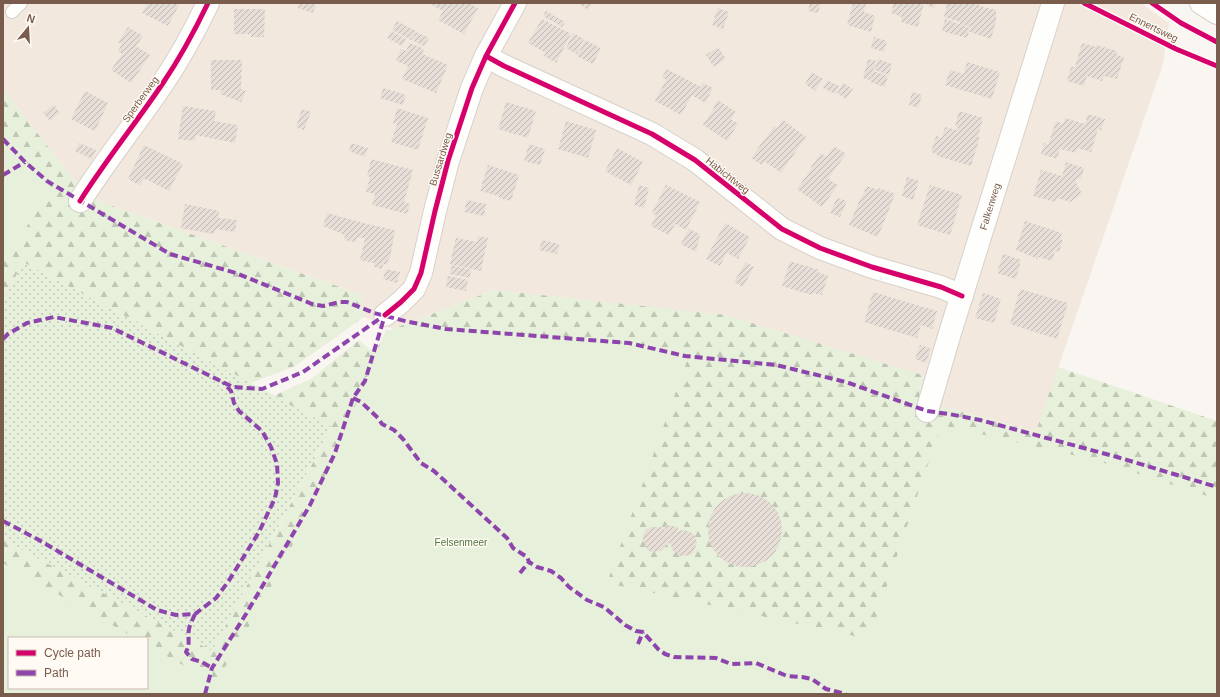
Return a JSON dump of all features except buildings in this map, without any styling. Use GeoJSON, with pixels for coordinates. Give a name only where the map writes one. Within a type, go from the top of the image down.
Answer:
{"type":"FeatureCollection","features":[{"type":"Feature","properties":{"kind":"street","name":"Sperberweg"},"geometry":{"type":"LineString","coordinates":[[80,201],[164,82],[195,29],[208,3]]}},
{"type":"Feature","properties":{"kind":"street","name":"Bussardweg"},"geometry":{"type":"LineString","coordinates":[[385,315],[402,302],[414,289],[421,273],[434,210],[448,161],[472,88],[486,56],[515,3]]}},
{"type":"Feature","properties":{"kind":"street","name":"Falkenweg"},"geometry":{"type":"LineString","coordinates":[[927,411],[1054,3]]}},
{"type":"Feature","properties":{"kind":"street"},"geometry":{"type":"LineString","coordinates":[[1201,3],[1217,13]]}},
{"type":"Feature","properties":{"kind":"street","name":"Habichtweg"},"geometry":{"type":"LineString","coordinates":[[486,56],[504,66],[652,134],[695,160],[782,229],[820,248],[872,267],[941,287],[962,296]]}},
{"type":"Feature","properties":{"kind":"lane"},"geometry":{"type":"LineString","coordinates":[[12,12],[21,3]]}},
{"type":"Feature","properties":{"kind":"shaded area"},"geometry":{"type":"Polygon","coordinates":[[[3,3],[1141,3],[1169,23],[1163,64],[1036,432],[919,400],[922,375],[494,290],[393,329],[364,317],[362,295],[87,197],[3,89],[3,3]]]}},
{"type":"Feature","properties":{"kind":"green space"},"geometry":{"type":"Polygon","coordinates":[[[3,89],[87,197],[362,295],[364,317],[295,366],[251,383],[23,262],[3,300],[3,89]]]}},
{"type":"Feature","properties":{"kind":"green space"},"geometry":{"type":"Polygon","coordinates":[[[3,139],[52,188],[3,263],[3,139]]]}},
{"type":"Feature","properties":{"kind":"green space"},"geometry":{"type":"Polygon","coordinates":[[[23,262],[332,426],[212,651],[3,540],[3,300],[23,262]]]}},
{"type":"Feature","properties":{"kind":"green space","name":"Felsenmeer"},"geometry":{"type":"Polygon","coordinates":[[[494,290],[726,315],[922,375],[919,400],[1036,432],[1058,367],[1217,421],[1217,694],[3,694],[3,540],[212,651],[332,427],[273,396],[311,379],[359,340],[373,352],[393,329],[494,290]]]}},
{"type":"Feature","properties":{"kind":"green space","name":"Felsenmeer"},"geometry":{"type":"Polygon","coordinates":[[[466,329],[691,350],[607,583],[869,639],[941,425],[1095,460],[1217,499],[1217,694],[3,694],[3,563],[133,637],[8,637],[8,689],[148,689],[148,646],[215,683],[260,606],[313,503],[335,454],[386,330],[466,329]]]}},
{"type":"Feature","properties":{"kind":"marked path"},"geometry":{"type":"LineString","coordinates":[[3,139],[25,162],[47,181],[170,254],[236,273],[312,304],[323,306],[347,302],[374,313],[446,329],[629,343],[685,356],[776,365],[846,382],[927,411],[980,420],[1117,457],[1217,487]]}},
{"type":"Feature","properties":{"kind":"marked path"},"geometry":{"type":"LineString","coordinates":[[3,175],[25,162]]}},
{"type":"Feature","properties":{"kind":"marked path"},"geometry":{"type":"LineString","coordinates":[[3,339],[8,334],[27,323],[54,317],[112,328],[233,387],[262,389],[303,372],[385,315]]}},
{"type":"Feature","properties":{"kind":"marked path"},"geometry":{"type":"LineString","coordinates":[[205,694],[212,668],[246,614],[310,505],[335,453],[353,398],[365,381],[385,315]]}},
{"type":"Feature","properties":{"kind":"marked path"},"geometry":{"type":"LineString","coordinates":[[3,521],[39,540],[157,610],[176,615],[195,614],[216,598],[228,582],[259,532],[275,498],[278,483],[277,464],[271,447],[262,431],[239,411],[234,403],[231,391],[223,382]]}},
{"type":"Feature","properties":{"kind":"marked path"},"geometry":{"type":"LineString","coordinates":[[353,398],[361,402],[378,418],[382,424],[394,430],[403,439],[421,463],[434,471],[507,538],[513,548],[527,557],[529,562],[537,567],[551,571],[587,600],[604,607],[625,625],[636,631],[643,632],[658,649],[665,654],[674,657],[716,658],[731,664],[756,663],[787,676],[812,679],[826,689],[846,694]]}},
{"type":"Feature","properties":{"kind":"marked path"},"geometry":{"type":"LineString","coordinates":[[520,573],[529,562]]}},
{"type":"Feature","properties":{"kind":"marked path"},"geometry":{"type":"LineString","coordinates":[[195,614],[189,629],[188,646],[186,652],[192,659],[202,662],[212,668]]}},
{"type":"Feature","properties":{"kind":"marked path"},"geometry":{"type":"LineString","coordinates":[[638,644],[643,632]]}},
{"type":"Feature","properties":{"kind":"cycle path"},"geometry":{"type":"LineString","coordinates":[[80,201],[153,98],[187,44],[208,3]]}},
{"type":"Feature","properties":{"kind":"cycle path"},"geometry":{"type":"LineString","coordinates":[[385,315],[414,289],[421,273],[448,161],[472,88],[486,56],[515,3]]}},
{"type":"Feature","properties":{"kind":"cycle path","name":"Ennertsweg"},"geometry":{"type":"LineString","coordinates":[[1084,3],[1176,49],[1217,66]]}},
{"type":"Feature","properties":{"kind":"cycle path"},"geometry":{"type":"LineString","coordinates":[[1152,3],[1181,23],[1217,42]]}},
{"type":"Feature","properties":{"kind":"cycle path"},"geometry":{"type":"LineString","coordinates":[[486,56],[504,66],[652,134],[695,160],[782,229],[820,248],[872,267],[941,287],[962,296]]}}]}
